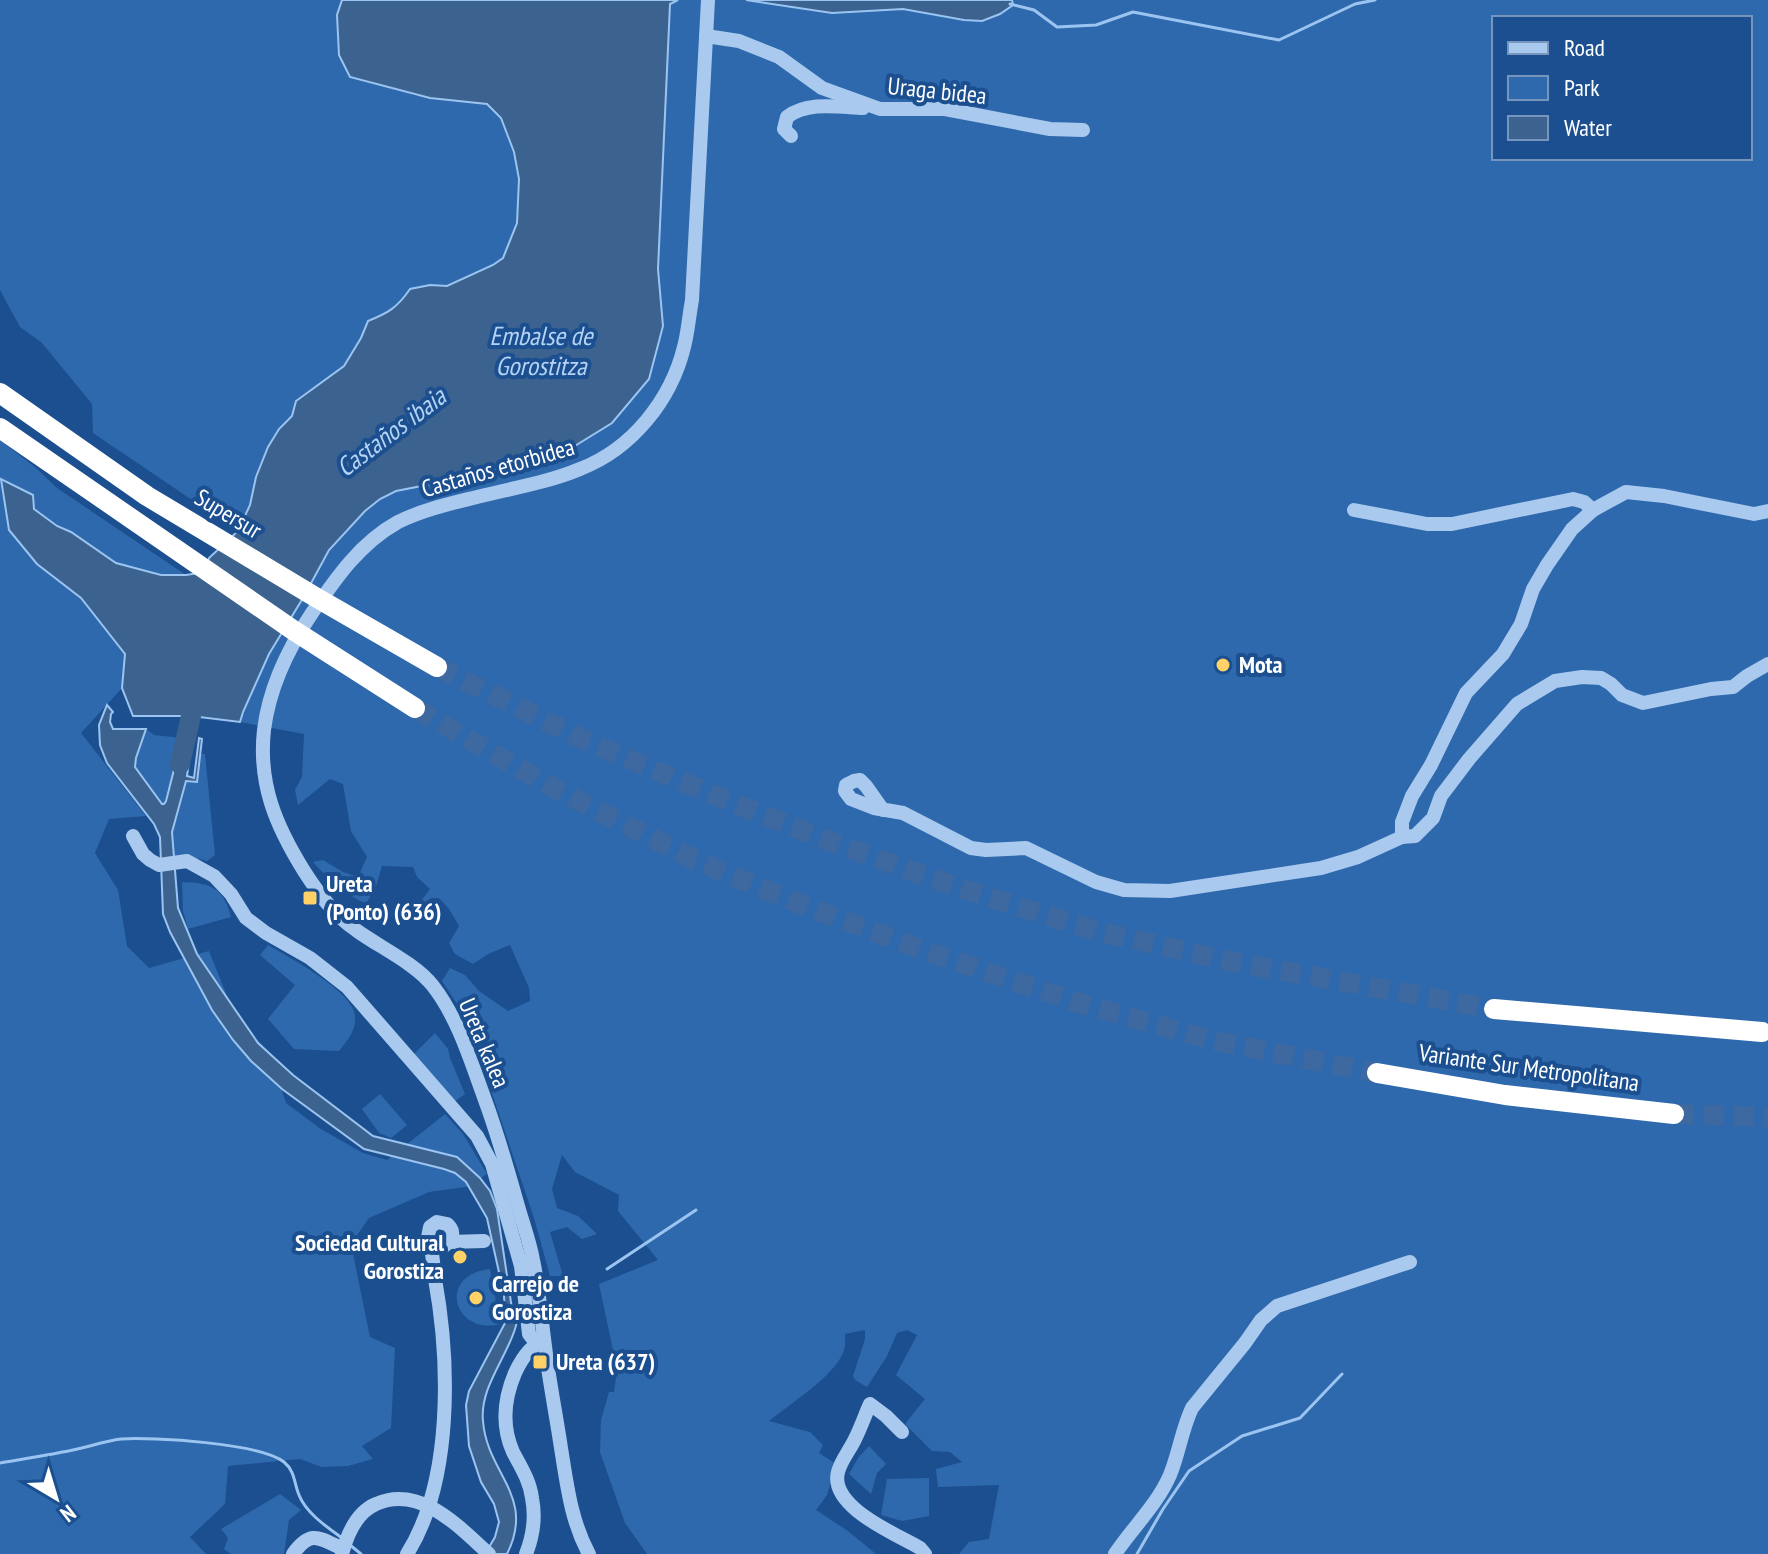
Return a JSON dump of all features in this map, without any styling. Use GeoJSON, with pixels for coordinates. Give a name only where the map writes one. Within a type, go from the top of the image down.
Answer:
{"type":"FeatureCollection","features":[{"type":"Feature","properties":{"kind":"highway","name":"Supersur"},"geometry":{"type":"LineString","coordinates":[[0,393],[147,496],[437,667]]}},
{"type":"Feature","properties":{"kind":"highway"},"geometry":{"type":"LineString","coordinates":[[0,428],[293,630],[415,708]]}},
{"type":"Feature","properties":{"kind":"highway"},"geometry":{"type":"LineString","coordinates":[[1494,1009],[1762,1032]]}},
{"type":"Feature","properties":{"kind":"highway","name":"Variante Sur Metropolitana"},"geometry":{"type":"LineString","coordinates":[[1377,1073],[1505,1095],[1674,1114]]}},
{"type":"Feature","properties":{"kind":"street","name":"Castaños etorbidea"},"geometry":{"type":"LineString","coordinates":[[264,729],[279,674],[292,648],[339,573],[367,545],[416,514],[581,469],[628,440],[658,406],[675,373],[684,346],[692,300],[708,0]]}},
{"type":"Feature","properties":{"kind":"street","name":"Uraga bidea"},"geometry":{"type":"LineString","coordinates":[[706,36],[739,41],[779,57],[822,88],[880,109],[945,109],[1050,129],[1083,130]]}},
{"type":"Feature","properties":{"kind":"street"},"geometry":{"type":"LineString","coordinates":[[791,136],[784,129],[787,117],[804,109],[880,109]]}},
{"type":"Feature","properties":{"kind":"street"},"geometry":{"type":"LineString","coordinates":[[1402,837],[1402,822],[1412,796],[1431,765],[1466,693],[1503,654],[1521,624],[1533,589],[1547,565],[1572,529],[1593,510],[1626,492],[1664,496],[1754,514],[1768,511]]}},
{"type":"Feature","properties":{"kind":"street"},"geometry":{"type":"LineString","coordinates":[[1354,510],[1427,524],[1452,524],[1573,499],[1584,502],[1593,510]]}},
{"type":"Feature","properties":{"kind":"street"},"geometry":{"type":"LineString","coordinates":[[883,810],[903,813],[971,848],[1026,848],[1096,882],[1124,890],[1170,891],[1321,868],[1358,857],[1402,837],[1415,836],[1433,818],[1441,796],[1469,759],[1517,704],[1555,681],[1601,678],[1622,695],[1643,703],[1733,687],[1768,664]]}},
{"type":"Feature","properties":{"kind":"street","name":"Ureta kalea"},"geometry":{"type":"LineString","coordinates":[[264,729],[265,778],[275,817],[313,885],[342,920],[430,982],[462,1040],[491,1115],[533,1258],[540,1342],[571,1509],[589,1554]]}},
{"type":"Feature","properties":{"kind":"street","name":"Ureta kalea"},"geometry":{"type":"LineString","coordinates":[[133,836],[143,854],[159,865],[187,861],[214,876],[231,894],[246,918],[310,958],[347,987],[477,1136],[492,1164],[521,1266],[529,1334],[540,1342]]}},
{"type":"Feature","properties":{"kind":"street"},"geometry":{"type":"LineString","coordinates":[[407,1554],[428,1506],[442,1437],[445,1377],[443,1320],[428,1237],[430,1227],[437,1222],[447,1224],[452,1230],[453,1234],[446,1245],[438,1246],[430,1241]]}},
{"type":"Feature","properties":{"kind":"street"},"geometry":{"type":"LineString","coordinates":[[449,1242],[484,1241]]}},
{"type":"Feature","properties":{"kind":"street"},"geometry":{"type":"LineString","coordinates":[[1115,1554],[1150,1510],[1169,1478],[1192,1408],[1261,1320],[1277,1306],[1410,1262]]}},
{"type":"Feature","properties":{"kind":"street"},"geometry":{"type":"LineString","coordinates":[[526,1554],[532,1537],[533,1499],[504,1420],[511,1381],[529,1351],[540,1342]]}},
{"type":"Feature","properties":{"kind":"street"},"geometry":{"type":"LineString","coordinates":[[902,1432],[870,1404],[836,1481],[838,1490],[846,1500],[868,1520],[920,1548],[925,1554]]}},
{"type":"Feature","properties":{"kind":"street"},"geometry":{"type":"LineString","coordinates":[[293,1554],[307,1539],[317,1537],[342,1551],[359,1515],[370,1506],[392,1498],[405,1498],[442,1514],[489,1554]]}},
{"type":"Feature","properties":{"kind":"green space"},"geometry":{"type":"Polygon","coordinates":[[[0,0],[342,0],[339,6],[339,55],[413,95],[487,104],[501,118],[514,152],[519,179],[517,223],[503,258],[447,286],[410,289],[392,309],[368,321],[344,366],[297,401],[292,416],[279,429],[268,447],[256,477],[250,505],[238,531],[93,433],[92,404],[42,343],[20,327],[0,290],[0,0]]]}},
{"type":"Feature","properties":{"kind":"green space"},"geometry":{"type":"Polygon","coordinates":[[[678,0],[1768,0],[1768,1554],[959,1554],[969,1542],[989,1539],[999,1485],[938,1487],[936,1469],[962,1462],[950,1452],[932,1451],[905,1424],[925,1399],[896,1375],[917,1335],[907,1330],[897,1333],[887,1356],[867,1387],[853,1376],[865,1330],[845,1334],[844,1351],[838,1362],[810,1390],[769,1421],[810,1432],[823,1445],[819,1453],[836,1464],[827,1495],[816,1510],[876,1554],[647,1554],[625,1523],[600,1452],[601,1420],[609,1392],[614,1392],[617,1369],[599,1284],[658,1260],[618,1211],[619,1195],[575,1172],[562,1155],[552,1189],[557,1208],[578,1216],[597,1234],[582,1239],[567,1227],[550,1232],[563,1276],[550,1276],[534,1218],[475,1043],[459,1007],[442,981],[450,968],[465,975],[479,991],[508,1011],[530,1001],[529,988],[510,945],[473,964],[455,954],[449,943],[459,926],[439,898],[431,898],[407,921],[394,920],[418,905],[430,889],[417,877],[413,867],[382,866],[366,904],[337,886],[313,862],[323,860],[358,877],[367,857],[351,831],[343,784],[330,779],[298,805],[295,790],[302,777],[304,734],[240,722],[269,654],[329,550],[365,511],[396,491],[540,459],[663,326],[658,269],[670,3],[678,0]]]}},
{"type":"Feature","properties":{"kind":"green space"},"geometry":{"type":"Polygon","coordinates":[[[0,440],[57,488],[186,575],[161,575],[116,563],[34,509],[33,494],[1,480],[9,530],[37,564],[81,598],[125,654],[122,688],[81,733],[146,816],[109,819],[95,853],[118,890],[127,946],[149,968],[209,951],[229,1001],[246,1028],[269,1052],[286,1103],[321,1129],[363,1153],[387,1160],[445,1114],[463,1134],[487,1174],[466,1187],[429,1192],[369,1218],[351,1244],[370,1337],[395,1348],[391,1428],[362,1446],[373,1459],[348,1466],[322,1467],[300,1459],[228,1466],[225,1504],[190,1537],[206,1554],[0,1554],[0,440]]]}},
{"type":"Feature","properties":{"kind":"green space"},"geometry":{"type":"Polygon","coordinates":[[[146,729],[154,735],[182,738],[164,804],[136,771],[135,763],[146,729]]]}},
{"type":"Feature","properties":{"kind":"green space"},"geometry":{"type":"Polygon","coordinates":[[[200,754],[205,754],[215,855],[207,861],[187,856],[174,858],[172,832],[186,780],[197,782],[200,754]]]}},
{"type":"Feature","properties":{"kind":"green space"},"geometry":{"type":"Polygon","coordinates":[[[182,882],[215,889],[224,899],[231,917],[188,929],[183,911],[182,882]]]}},
{"type":"Feature","properties":{"kind":"green space"},"geometry":{"type":"Polygon","coordinates":[[[268,945],[316,974],[349,1002],[355,1022],[352,1033],[339,1051],[294,1049],[268,1019],[295,985],[260,955],[268,945]]]}},
{"type":"Feature","properties":{"kind":"green space"},"geometry":{"type":"Polygon","coordinates":[[[435,1033],[448,1049],[465,1094],[454,1102],[414,1054],[435,1033]]]}},
{"type":"Feature","properties":{"kind":"green space"},"geometry":{"type":"Polygon","coordinates":[[[380,1094],[407,1125],[391,1138],[379,1133],[362,1109],[380,1094]]]}},
{"type":"Feature","properties":{"kind":"green space","name":"Carrejo de Gorostiza"},"geometry":{"type":"Polygon","coordinates":[[[490,1269],[500,1324],[484,1325],[471,1321],[462,1313],[457,1292],[462,1282],[473,1274],[490,1269]]]}},
{"type":"Feature","properties":{"kind":"green space"},"geometry":{"type":"Polygon","coordinates":[[[869,1446],[886,1464],[877,1473],[871,1494],[849,1474],[869,1446]]]}},
{"type":"Feature","properties":{"kind":"green space"},"geometry":{"type":"Polygon","coordinates":[[[929,1478],[929,1516],[902,1521],[881,1515],[887,1479],[929,1478]]]}},
{"type":"Feature","properties":{"kind":"green space"},"geometry":{"type":"Polygon","coordinates":[[[280,1494],[301,1510],[289,1520],[284,1554],[231,1554],[224,1549],[228,1538],[221,1529],[280,1494]]]}},
{"type":"Feature","properties":{"kind":"water","name":"Embalse de Gorostitza"},"geometry":{"type":"Polygon","coordinates":[[[342,0],[678,0],[670,4],[658,269],[663,326],[649,379],[612,423],[565,452],[549,449],[540,459],[396,491],[365,511],[329,550],[269,654],[240,722],[191,716],[133,716],[122,688],[125,654],[81,598],[37,564],[9,530],[1,479],[33,495],[34,509],[116,563],[161,575],[205,572],[209,558],[238,531],[250,505],[256,477],[268,447],[292,416],[296,401],[344,366],[368,321],[392,309],[410,289],[447,286],[503,258],[517,223],[519,179],[514,152],[501,118],[487,104],[430,98],[350,77],[339,55],[337,15],[342,0]]]}},
{"type":"Feature","properties":{"kind":"water"},"geometry":{"type":"Polygon","coordinates":[[[746,0],[1012,0],[1013,5],[982,21],[903,9],[832,13],[746,0]]]}},
{"type":"Feature","properties":{"kind":"water"},"geometry":{"type":"Polygon","coordinates":[[[107,705],[113,712],[110,722],[113,729],[146,729],[135,767],[162,804],[166,801],[182,738],[192,739],[187,776],[194,778],[199,738],[202,739],[197,782],[186,781],[172,832],[178,908],[197,954],[258,1043],[293,1075],[373,1136],[457,1157],[490,1191],[497,1209],[512,1309],[519,1311],[483,1407],[486,1440],[513,1500],[516,1516],[507,1554],[485,1554],[499,1522],[469,1446],[466,1405],[469,1391],[505,1323],[504,1295],[487,1218],[466,1182],[455,1173],[364,1149],[282,1089],[233,1040],[212,1010],[163,914],[160,837],[154,824],[107,763],[100,745],[99,725],[107,705]]]}},
{"type":"Feature","properties":{"kind":"waterway"},"geometry":{"type":"LineString","coordinates":[[1010,4],[1034,10],[1057,27],[1096,25],[1133,12],[1279,40],[1355,4],[1375,0]]}},
{"type":"Feature","properties":{"kind":"waterway"},"geometry":{"type":"LineString","coordinates":[[180,764],[191,716],[192,689]]}},
{"type":"Feature","properties":{"kind":"waterway"},"geometry":{"type":"LineString","coordinates":[[607,1269],[696,1210]]}},
{"type":"Feature","properties":{"kind":"waterway"},"geometry":{"type":"LineString","coordinates":[[1137,1554],[1189,1471],[1242,1436],[1300,1418],[1342,1374]]}},
{"type":"Feature","properties":{"kind":"waterway"},"geometry":{"type":"LineString","coordinates":[[0,1463],[121,1439],[180,1440],[253,1450],[284,1462],[307,1508],[342,1538]]}},
{"type":"Feature","properties":{"kind":"waterway"},"geometry":{"type":"LineString","coordinates":[[350,1545],[361,1554]]}},
{"type":"Feature","properties":{"kind":"tunnel"},"geometry":{"type":"LineString","coordinates":[[437,667],[584,740],[728,801],[959,888],[1101,932],[1233,962],[1494,1009]]}},
{"type":"Feature","properties":{"kind":"tunnel"},"geometry":{"type":"LineString","coordinates":[[415,708],[555,789],[695,860],[800,904],[1076,1002],[1211,1040],[1377,1073]]}},
{"type":"Feature","properties":{"kind":"tunnel"},"geometry":{"type":"LineString","coordinates":[[1674,1114],[1768,1117]]}},
{"type":"Feature","properties":{"kind":"place","name":"Mota"},"geometry":{"type":"Point","coordinates":[1223,665]}},
{"type":"Feature","properties":{"kind":"place","name":"Ureta (Ponto) (636)"},"geometry":{"type":"Point","coordinates":[310,898]}},
{"type":"Feature","properties":{"kind":"place","name":"Sociedad Cultural Gorostiza"},"geometry":{"type":"Point","coordinates":[460,1257]}},
{"type":"Feature","properties":{"kind":"place","name":"Carrejo de Gorostiza"},"geometry":{"type":"Point","coordinates":[476,1298]}},
{"type":"Feature","properties":{"kind":"place","name":"Ureta (637)"},"geometry":{"type":"Point","coordinates":[540,1362]}},
{"type":"Feature","properties":{"kind":"water label","name":"Castaños ibaia"},"geometry":{"type":"Point","coordinates":[391,432]}}]}
